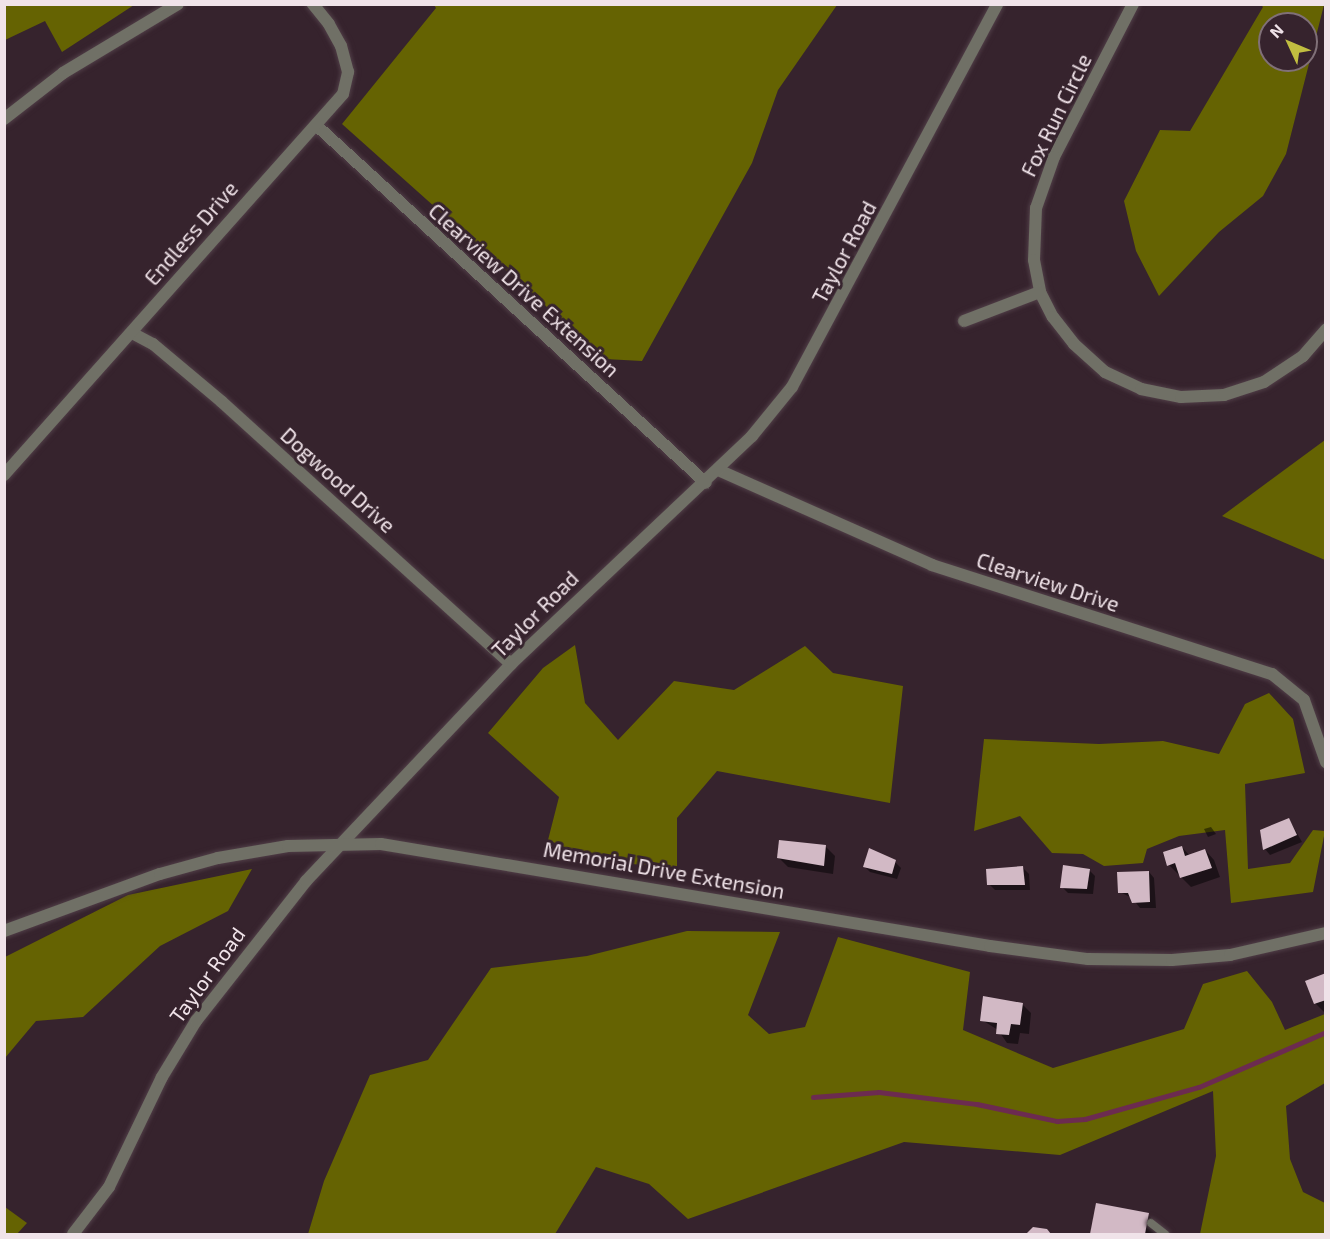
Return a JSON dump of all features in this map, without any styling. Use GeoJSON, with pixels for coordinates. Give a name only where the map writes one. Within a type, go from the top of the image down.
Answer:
{"type":"FeatureCollection","features":[{"type":"Feature","properties":{"kind":"street"},"geometry":{"type":"LineString","coordinates":[[4,119],[63,73],[178,4]]}},
{"type":"Feature","properties":{"kind":"street","name":"Endless Drive"},"geometry":{"type":"LineString","coordinates":[[4,475],[132,333],[258,186],[343,94],[348,72],[336,34],[313,4]]}},
{"type":"Feature","properties":{"kind":"street","name":"Taylor Road"},"geometry":{"type":"LineString","coordinates":[[73,1234],[109,1187],[162,1077],[196,1021],[254,944],[341,844],[511,664],[614,563],[706,483],[772,413],[810,359],[997,4]]}},
{"type":"Feature","properties":{"kind":"street","name":"Fox Run Circle"},"geometry":{"type":"LineString","coordinates":[[1133,4],[1044,179],[1033,238],[1040,292],[1059,327],[1089,360],[1132,386],[1181,397],[1224,395],[1264,382],[1303,356],[1326,330]]}},
{"type":"Feature","properties":{"kind":"street","name":"Clearview Drive Extension"},"geometry":{"type":"LineString","coordinates":[[316,125],[706,483]]}},
{"type":"Feature","properties":{"kind":"street"},"geometry":{"type":"LineString","coordinates":[[964,321],[1040,292]]}},
{"type":"Feature","properties":{"kind":"street","name":"Dogwood Drive"},"geometry":{"type":"LineString","coordinates":[[132,333],[153,344],[222,402],[511,664]]}},
{"type":"Feature","properties":{"kind":"street","name":"Clearview Drive"},"geometry":{"type":"LineString","coordinates":[[718,470],[932,564],[1279,677],[1304,700],[1326,762]]}},
{"type":"Feature","properties":{"kind":"street","name":"Memorial Drive Extension"},"geometry":{"type":"LineString","coordinates":[[4,931],[160,874],[218,858],[288,846],[381,844],[452,853],[1000,948],[1089,958],[1173,960],[1230,955],[1326,933]]}},
{"type":"Feature","properties":{"kind":"lane"},"geometry":{"type":"LineString","coordinates":[[1151,1223],[1165,1234]]}},
{"type":"Feature","properties":{"kind":"shaded area"},"geometry":{"type":"Polygon","coordinates":[[[4,5],[134,5],[62,52],[45,21],[5,40],[4,5]]]}},
{"type":"Feature","properties":{"kind":"shaded area"},"geometry":{"type":"Polygon","coordinates":[[[434,5],[837,5],[778,90],[752,163],[642,361],[605,359],[342,124],[436,8],[434,5]]]}},
{"type":"Feature","properties":{"kind":"shaded area"},"geometry":{"type":"Polygon","coordinates":[[[1261,5],[1324,5],[1318,29],[1318,12],[1260,12],[1263,7],[1261,5]]]}},
{"type":"Feature","properties":{"kind":"shaded area"},"geometry":{"type":"Polygon","coordinates":[[[1258,15],[1258,72],[1307,72],[1286,154],[1263,196],[1219,232],[1159,296],[1136,251],[1124,201],[1160,130],[1190,131],[1258,15]]]}},
{"type":"Feature","properties":{"kind":"shaded area"},"geometry":{"type":"Polygon","coordinates":[[[1325,440],[1325,560],[1222,516],[1325,440]]]}},
{"type":"Feature","properties":{"kind":"shaded area"},"geometry":{"type":"Polygon","coordinates":[[[575,645],[585,703],[618,740],[674,681],[734,690],[805,646],[833,673],[903,686],[890,803],[717,771],[677,818],[677,867],[600,862],[548,840],[559,797],[488,733],[543,668],[575,645]]]}},
{"type":"Feature","properties":{"kind":"shaded area"},"geometry":{"type":"Polygon","coordinates":[[[1269,693],[1293,719],[1305,773],[1245,784],[1248,869],[1290,863],[1313,830],[1325,831],[1313,892],[1231,903],[1225,830],[1179,836],[1147,849],[1143,863],[1104,866],[1083,854],[1052,853],[1020,816],[974,831],[984,739],[1099,744],[1163,741],[1219,754],[1245,704],[1269,693]]]}},
{"type":"Feature","properties":{"kind":"shaded area"},"geometry":{"type":"Polygon","coordinates":[[[252,869],[228,911],[160,946],[83,1017],[36,1021],[5,1058],[5,957],[128,895],[252,869]]]}},
{"type":"Feature","properties":{"kind":"shaded area"},"geometry":{"type":"Polygon","coordinates":[[[687,931],[780,932],[748,1015],[769,1034],[805,1027],[838,937],[970,972],[963,1030],[1053,1068],[1184,1029],[1203,984],[1247,971],[1272,1002],[1285,1030],[1325,1014],[1325,1083],[1286,1106],[1290,1159],[1303,1192],[1325,1203],[1325,1234],[1200,1234],[1216,1156],[1213,1091],[1060,1155],[904,1142],[688,1219],[649,1184],[596,1167],[555,1234],[308,1234],[324,1181],[370,1075],[428,1060],[491,968],[587,956],[687,931]]]}},
{"type":"Feature","properties":{"kind":"shaded area"},"geometry":{"type":"Polygon","coordinates":[[[5,1207],[27,1223],[17,1234],[5,1234],[5,1207]]]}},
{"type":"Feature","properties":{"kind":"building"},"geometry":{"type":"Polygon","coordinates":[[[1289,818],[1297,835],[1263,850],[1260,830],[1289,818]]]}},
{"type":"Feature","properties":{"kind":"building"},"geometry":{"type":"Polygon","coordinates":[[[779,840],[826,845],[824,866],[777,858],[779,840]]]}},
{"type":"Feature","properties":{"kind":"building"},"geometry":{"type":"Polygon","coordinates":[[[1182,846],[1185,856],[1205,849],[1212,868],[1180,878],[1175,863],[1167,866],[1163,852],[1182,846]]]}},
{"type":"Feature","properties":{"kind":"building"},"geometry":{"type":"Polygon","coordinates":[[[869,848],[896,860],[892,874],[863,867],[869,848]]]}},
{"type":"Feature","properties":{"kind":"building"},"geometry":{"type":"Polygon","coordinates":[[[1063,865],[1090,869],[1087,889],[1060,888],[1063,865]]]}},
{"type":"Feature","properties":{"kind":"building"},"geometry":{"type":"Polygon","coordinates":[[[1023,866],[1025,885],[987,885],[986,869],[1023,866]]]}},
{"type":"Feature","properties":{"kind":"building"},"geometry":{"type":"Polygon","coordinates":[[[1149,871],[1150,902],[1132,903],[1128,893],[1118,893],[1117,872],[1149,871]]]}},
{"type":"Feature","properties":{"kind":"building"},"geometry":{"type":"Polygon","coordinates":[[[1326,973],[1326,1000],[1314,1004],[1305,981],[1326,973]]]}},
{"type":"Feature","properties":{"kind":"building"},"geometry":{"type":"Polygon","coordinates":[[[983,996],[1023,1003],[1020,1025],[1011,1024],[1009,1035],[996,1034],[997,1023],[980,1021],[983,996]]]}},
{"type":"Feature","properties":{"kind":"building"},"geometry":{"type":"Polygon","coordinates":[[[1096,1203],[1149,1213],[1145,1234],[1090,1234],[1096,1203]]]}},
{"type":"Feature","properties":{"kind":"building"},"geometry":{"type":"Polygon","coordinates":[[[1033,1227],[1047,1229],[1051,1234],[1026,1234],[1033,1227]]]}},
{"type":"Feature","properties":{"kind":"waterway"},"geometry":{"type":"LineString","coordinates":[[813,1097],[879,1092],[977,1104],[1057,1121],[1085,1119],[1199,1087],[1326,1032]]}}]}
